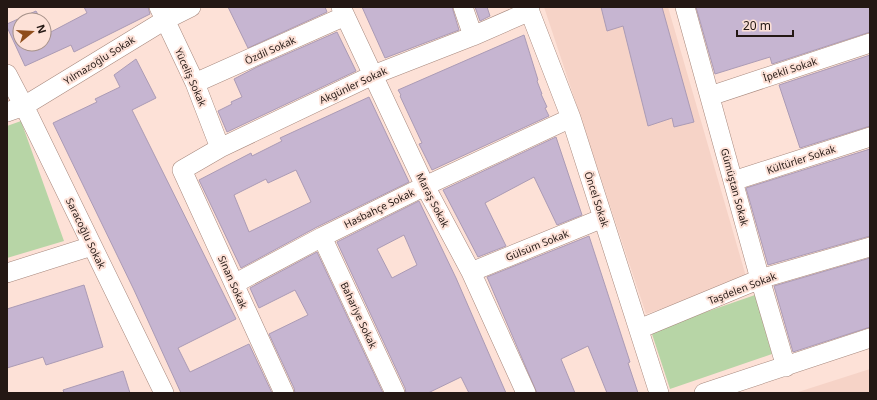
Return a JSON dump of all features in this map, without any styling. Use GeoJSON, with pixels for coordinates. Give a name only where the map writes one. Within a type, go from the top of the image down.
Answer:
{"type":"FeatureCollection","features":[{"type":"Feature","properties":{"kind":"street","name":"Yılmazoğlu Sokak"},"geometry":{"type":"LineString","coordinates":[[16,109],[162,13],[191,7]]}},
{"type":"Feature","properties":{"kind":"street"},"geometry":{"type":"LineString","coordinates":[[462,7],[473,36]]}},
{"type":"Feature","properties":{"kind":"street","name":"Gümüştan Sokak"},"geometry":{"type":"LineString","coordinates":[[685,7],[760,279],[786,367]]}},
{"type":"Feature","properties":{"kind":"street","name":"Akgünler Sokak"},"geometry":{"type":"LineString","coordinates":[[182,170],[220,148],[373,75],[473,36],[529,9]]}},
{"type":"Feature","properties":{"kind":"street","name":"Öncel Sokak"},"geometry":{"type":"LineString","coordinates":[[529,9],[571,118],[659,393]]}},
{"type":"Feature","properties":{"kind":"street","name":"Maraş Sokak"},"geometry":{"type":"LineString","coordinates":[[343,12],[425,186],[471,272],[526,393]]}},
{"type":"Feature","properties":{"kind":"street","name":"Özdil Sokak"},"geometry":{"type":"LineString","coordinates":[[195,83],[343,12]]}},
{"type":"Feature","properties":{"kind":"street","name":"Yüceliş Sokak"},"geometry":{"type":"LineString","coordinates":[[162,13],[195,83],[220,148]]}},
{"type":"Feature","properties":{"kind":"street","name":"İpekli Sokak"},"geometry":{"type":"LineString","coordinates":[[710,96],[870,43]]}},
{"type":"Feature","properties":{"kind":"street","name":"Saracoğlu Sokak"},"geometry":{"type":"LineString","coordinates":[[7,74],[16,109],[92,246],[164,393]]}},
{"type":"Feature","properties":{"kind":"street","name":"Hasbahçe Sokak"},"geometry":{"type":"LineString","coordinates":[[234,284],[322,237],[425,186],[571,118]]}},
{"type":"Feature","properties":{"kind":"street","name":"Kültürler Sokak"},"geometry":{"type":"LineString","coordinates":[[733,181],[870,137]]}},
{"type":"Feature","properties":{"kind":"street","name":"Sinan Sokak"},"geometry":{"type":"LineString","coordinates":[[182,170],[284,393]]}},
{"type":"Feature","properties":{"kind":"street","name":"Gülsüm Sokak"},"geometry":{"type":"LineString","coordinates":[[471,272],[603,218]]}},
{"type":"Feature","properties":{"kind":"street","name":"Bahariye Sokak"},"geometry":{"type":"LineString","coordinates":[[322,237],[395,393]]}},
{"type":"Feature","properties":{"kind":"street"},"geometry":{"type":"LineString","coordinates":[[7,273],[92,246]]}},
{"type":"Feature","properties":{"kind":"street","name":"Taşdelen Sokak"},"geometry":{"type":"LineString","coordinates":[[639,329],[760,279],[870,247]]}},
{"type":"Feature","properties":{"kind":"street"},"geometry":{"type":"LineString","coordinates":[[704,393],[870,338]]}},
{"type":"Feature","properties":{"kind":"shaded area"},"geometry":{"type":"Polygon","coordinates":[[[544,7],[668,7],[747,280],[646,314],[544,7]]]}},
{"type":"Feature","properties":{"kind":"shaded area"},"geometry":{"type":"Polygon","coordinates":[[[870,369],[870,393],[795,393],[870,369]]]}},
{"type":"Feature","properties":{"kind":"green space"},"geometry":{"type":"Polygon","coordinates":[[[21,121],[64,241],[7,258],[7,126],[21,121]]]}},
{"type":"Feature","properties":{"kind":"green space"},"geometry":{"type":"Polygon","coordinates":[[[755,295],[772,354],[670,389],[651,331],[755,295]]]}},
{"type":"Feature","properties":{"kind":"building"},"geometry":{"type":"Polygon","coordinates":[[[84,7],[148,7],[150,14],[74,52],[71,45],[25,66],[19,52],[52,52],[52,31],[87,13],[84,7]]]}},
{"type":"Feature","properties":{"kind":"building"},"geometry":{"type":"Polygon","coordinates":[[[228,7],[325,7],[327,12],[248,48],[228,7]]]}},
{"type":"Feature","properties":{"kind":"building"},"geometry":{"type":"Polygon","coordinates":[[[362,7],[452,7],[459,30],[385,58],[362,7]]]}},
{"type":"Feature","properties":{"kind":"building"},"geometry":{"type":"Polygon","coordinates":[[[475,7],[487,7],[490,16],[480,21],[475,7]]]}},
{"type":"Feature","properties":{"kind":"building"},"geometry":{"type":"Polygon","coordinates":[[[601,7],[662,7],[694,122],[674,127],[672,118],[648,126],[623,26],[607,31],[601,7]]]}},
{"type":"Feature","properties":{"kind":"building"},"geometry":{"type":"Polygon","coordinates":[[[696,7],[870,7],[870,32],[772,64],[770,57],[715,74],[696,7]]]}},
{"type":"Feature","properties":{"kind":"building"},"geometry":{"type":"Polygon","coordinates":[[[12,22],[12,38],[7,27],[7,24],[12,22]]]}},
{"type":"Feature","properties":{"kind":"building"},"geometry":{"type":"Polygon","coordinates":[[[337,32],[356,71],[227,132],[218,111],[232,104],[231,102],[242,97],[234,79],[257,67],[337,32]]]}},
{"type":"Feature","properties":{"kind":"building"},"geometry":{"type":"Polygon","coordinates":[[[524,35],[541,94],[547,107],[545,108],[549,116],[432,170],[419,144],[422,143],[398,90],[524,35]]]}},
{"type":"Feature","properties":{"kind":"building"},"geometry":{"type":"Polygon","coordinates":[[[870,55],[870,126],[800,148],[779,85],[870,55]]]}},
{"type":"Feature","properties":{"kind":"building"},"geometry":{"type":"Polygon","coordinates":[[[136,59],[156,98],[132,110],[236,319],[178,348],[190,372],[249,344],[272,393],[181,393],[134,290],[53,123],[97,102],[95,99],[120,87],[114,75],[136,59]]]}},
{"type":"Feature","properties":{"kind":"building"},"geometry":{"type":"Polygon","coordinates":[[[369,97],[409,182],[317,227],[241,268],[199,180],[251,153],[252,156],[282,141],[280,138],[369,97]],[[296,170],[268,183],[266,179],[234,195],[249,232],[311,202],[296,170]]]}},
{"type":"Feature","properties":{"kind":"building"},"geometry":{"type":"Polygon","coordinates":[[[556,137],[582,215],[557,225],[534,177],[485,203],[506,246],[478,257],[443,190],[556,137]]]}},
{"type":"Feature","properties":{"kind":"building"},"geometry":{"type":"Polygon","coordinates":[[[870,149],[870,236],[768,265],[746,188],[870,149]]]}},
{"type":"Feature","properties":{"kind":"building"},"geometry":{"type":"Polygon","coordinates":[[[419,201],[456,278],[506,393],[469,393],[461,377],[428,393],[406,393],[337,242],[419,201]],[[404,235],[377,249],[392,278],[417,265],[404,235]]]}},
{"type":"Feature","properties":{"kind":"building"},"geometry":{"type":"Polygon","coordinates":[[[589,236],[630,362],[628,363],[638,393],[607,393],[588,346],[561,359],[575,393],[537,393],[487,277],[589,236]]]}},
{"type":"Feature","properties":{"kind":"building"},"geometry":{"type":"Polygon","coordinates":[[[317,252],[383,393],[295,393],[269,334],[308,315],[295,290],[259,308],[250,288],[317,252]]]}},
{"type":"Feature","properties":{"kind":"building"},"geometry":{"type":"Polygon","coordinates":[[[870,258],[870,327],[793,352],[774,286],[870,258]]]}},
{"type":"Feature","properties":{"kind":"building"},"geometry":{"type":"Polygon","coordinates":[[[84,285],[103,347],[46,365],[43,357],[7,368],[7,309],[84,285]]]}},
{"type":"Feature","properties":{"kind":"building"},"geometry":{"type":"Polygon","coordinates":[[[123,371],[130,393],[64,393],[63,390],[123,371]]]}}]}
